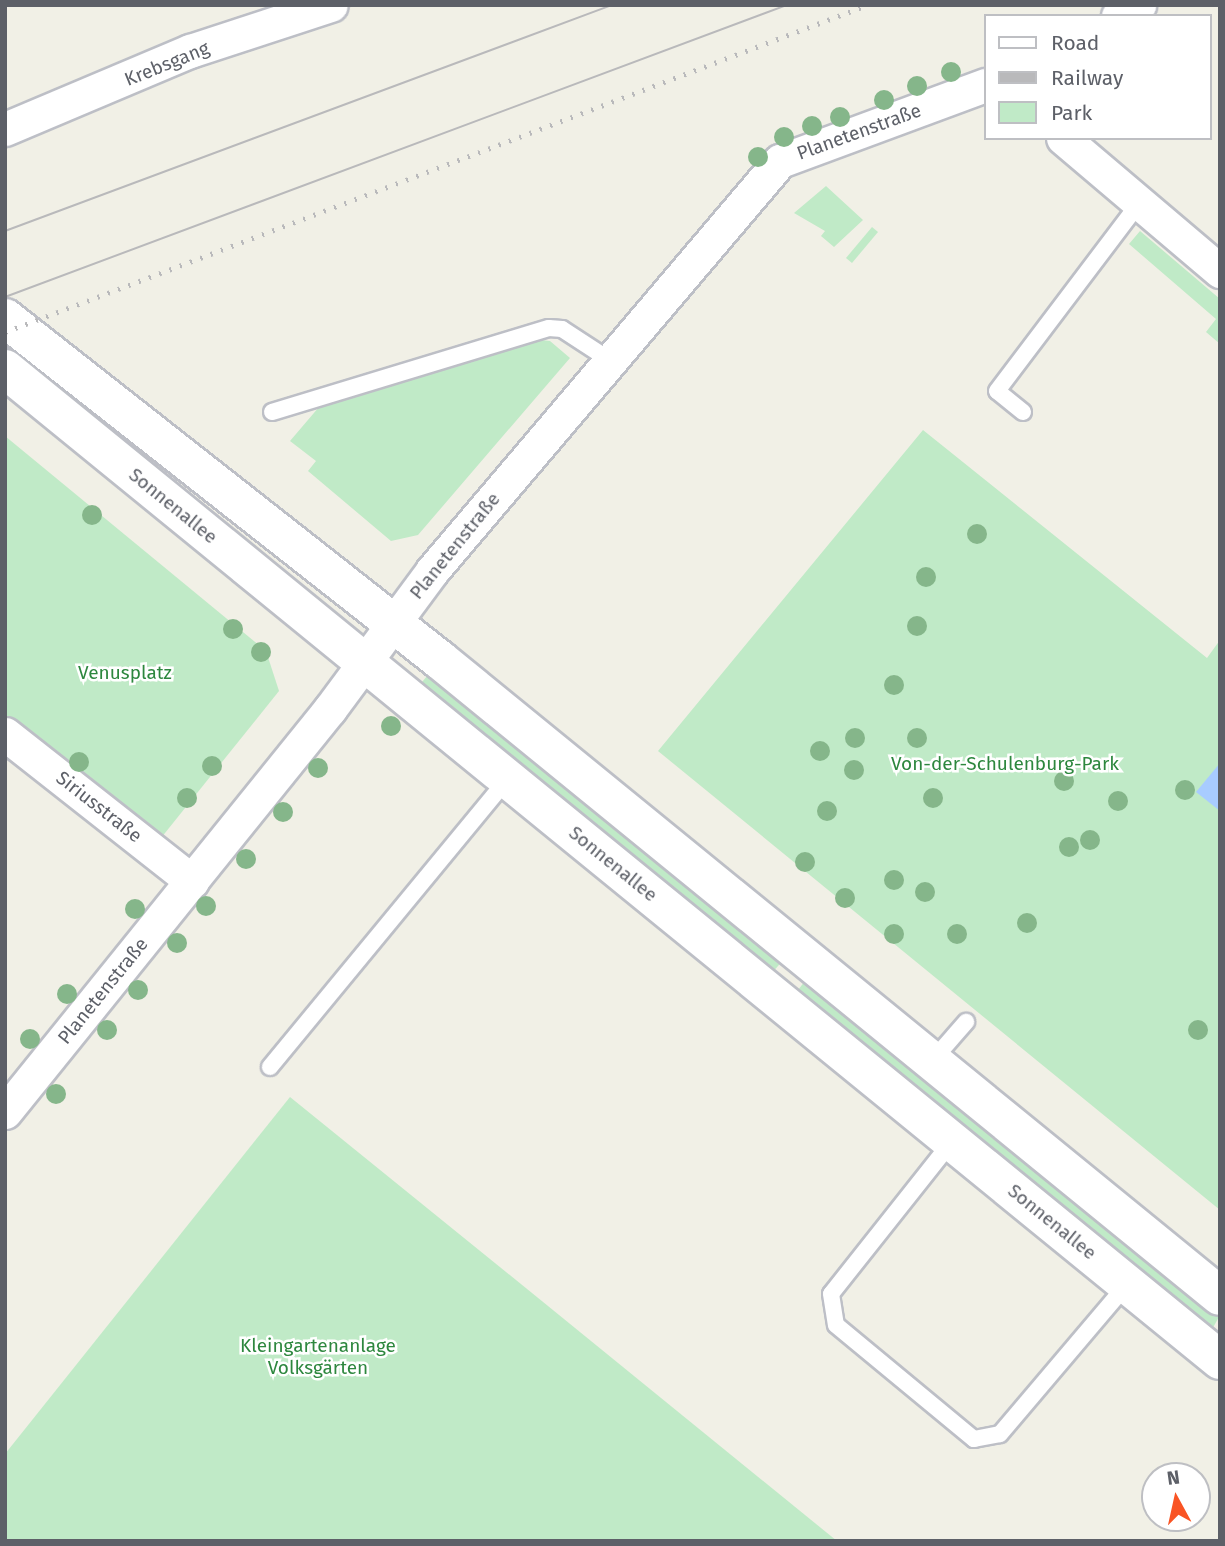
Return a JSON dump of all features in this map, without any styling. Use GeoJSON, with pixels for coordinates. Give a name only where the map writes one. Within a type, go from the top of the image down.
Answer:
{"type":"FeatureCollection","features":[{"type":"Feature","properties":{"kind":"main road"},"geometry":{"type":"LineString","coordinates":[[5,318],[393,623],[1220,1296]]}},
{"type":"Feature","properties":{"kind":"main road","name":"Sonnenallee"},"geometry":{"type":"LineString","coordinates":[[5,369],[1220,1360]]}},
{"type":"Feature","properties":{"kind":"street","name":"Krebsgang"},"geometry":{"type":"LineString","coordinates":[[5,129],[283,13],[331,5]]}},
{"type":"Feature","properties":{"kind":"street"},"geometry":{"type":"LineString","coordinates":[[1122,14],[1139,5]]}},
{"type":"Feature","properties":{"kind":"street","name":"Planetenstraße"},"geometry":{"type":"LineString","coordinates":[[5,1112],[192,881],[393,623],[780,161],[984,85]]}},
{"type":"Feature","properties":{"kind":"street"},"geometry":{"type":"LineString","coordinates":[[1065,140],[1220,271]]}},
{"type":"Feature","properties":{"kind":"street","name":"Siriusstraße"},"geometry":{"type":"LineString","coordinates":[[5,734],[192,881]]}},
{"type":"Feature","properties":{"kind":"lane"},"geometry":{"type":"LineString","coordinates":[[1023,412],[997,391],[1139,203]]}},
{"type":"Feature","properties":{"kind":"lane"},"geometry":{"type":"LineString","coordinates":[[272,412],[549,328],[586,342],[611,361]]}},
{"type":"Feature","properties":{"kind":"lane"},"geometry":{"type":"LineString","coordinates":[[270,1067],[507,779]]}},
{"type":"Feature","properties":{"kind":"lane"},"geometry":{"type":"LineString","coordinates":[[932,1061],[966,1022]]}},
{"type":"Feature","properties":{"kind":"lane"},"geometry":{"type":"LineString","coordinates":[[953,1140],[831,1294],[836,1325],[974,1439],[1000,1434],[1128,1284]]}},
{"type":"Feature","properties":{"kind":"green space"},"geometry":{"type":"Polygon","coordinates":[[[826,186],[863,220],[834,247],[821,236],[825,231],[794,213],[826,186]]]}},
{"type":"Feature","properties":{"kind":"green space"},"geometry":{"type":"Polygon","coordinates":[[[872,227],[878,232],[852,263],[846,258],[872,227]]]}},
{"type":"Feature","properties":{"kind":"green space"},"geometry":{"type":"Polygon","coordinates":[[[1140,231],[1220,299],[1220,344],[1206,332],[1216,319],[1129,244],[1140,231]]]}},
{"type":"Feature","properties":{"kind":"green space"},"geometry":{"type":"Polygon","coordinates":[[[532,339],[550,341],[570,358],[418,535],[391,541],[308,471],[316,461],[290,441],[319,407],[532,339]]]}},
{"type":"Feature","properties":{"kind":"green space","name":"Von-der-Schulenburg-Park"},"geometry":{"type":"Polygon","coordinates":[[[923,430],[1207,658],[1220,640],[1220,1210],[658,751],[923,430]]]}},
{"type":"Feature","properties":{"kind":"green space","name":"Venusplatz"},"geometry":{"type":"Polygon","coordinates":[[[5,436],[266,651],[279,691],[161,838],[5,716],[5,436]]]}},
{"type":"Feature","properties":{"kind":"green space"},"geometry":{"type":"Polygon","coordinates":[[[432,670],[785,958],[771,974],[418,687],[432,670]]]}},
{"type":"Feature","properties":{"kind":"green space"},"geometry":{"type":"Polygon","coordinates":[[[808,977],[1220,1315],[1210,1333],[795,994],[808,977]]]}},
{"type":"Feature","properties":{"kind":"green space","name":"Kleingartenanlage Volksgärten"},"geometry":{"type":"Polygon","coordinates":[[[290,1097],[837,1541],[5,1541],[5,1454],[290,1097]]]}},
{"type":"Feature","properties":{"kind":"water"},"geometry":{"type":"Polygon","coordinates":[[[1220,763],[1220,811],[1196,792],[1220,763]]]}},
{"type":"Feature","properties":{"kind":"tram line"},"geometry":{"type":"LineString","coordinates":[[5,231],[612,5]]}},
{"type":"Feature","properties":{"kind":"tram line"},"geometry":{"type":"LineString","coordinates":[[5,297],[787,5]]}},
{"type":"Feature","properties":{"kind":"railway"},"geometry":{"type":"LineString","coordinates":[[5,332],[867,5]]}}]}
